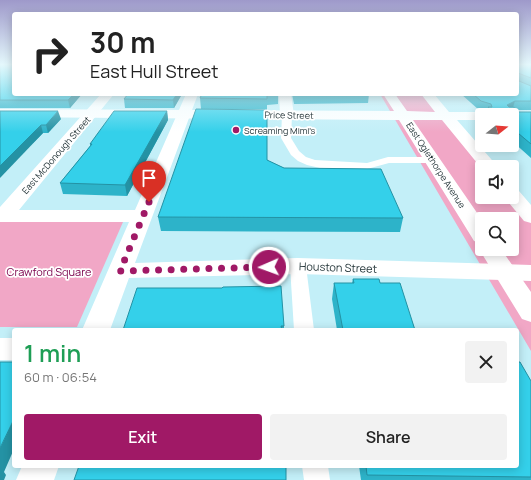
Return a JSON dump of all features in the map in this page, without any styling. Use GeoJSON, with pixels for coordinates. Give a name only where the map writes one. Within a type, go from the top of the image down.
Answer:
{"type":"FeatureCollection","features":[{"type":"Feature","properties":{"kind":"main road","name":"East McDonough Street"},"geometry":{"type":"LineString","coordinates":[[2,216],[106,96]]}},
{"type":"Feature","properties":{"kind":"main road"},"geometry":{"type":"LineString","coordinates":[[97,328],[191,96]]}},
{"type":"Feature","properties":{"kind":"main road"},"geometry":{"type":"LineString","coordinates":[[285,96],[287,115]]}},
{"type":"Feature","properties":{"kind":"main road","name":"East Oglethorpe Avenue"},"geometry":{"type":"LineString","coordinates":[[390,96],[475,225]]}},
{"type":"Feature","properties":{"kind":"main road"},"geometry":{"type":"LineString","coordinates":[[429,96],[483,160]]}},
{"type":"Feature","properties":{"kind":"main road","name":"Price Street"},"geometry":{"type":"LineString","coordinates":[[0,113],[475,116]]}},
{"type":"Feature","properties":{"kind":"main road"},"geometry":{"type":"LineString","coordinates":[[519,202],[531,217]]}},
{"type":"Feature","properties":{"kind":"main road"},"geometry":{"type":"LineString","coordinates":[[2,216],[143,216]]}},
{"type":"Feature","properties":{"kind":"main road"},"geometry":{"type":"LineString","coordinates":[[495,256],[531,312]]}},
{"type":"Feature","properties":{"kind":"main road","name":"Houston Street"},"geometry":{"type":"LineString","coordinates":[[120,271],[298,266],[531,273]]}},
{"type":"Feature","properties":{"kind":"main road"},"geometry":{"type":"LineString","coordinates":[[0,348],[12,349]]}},
{"type":"Feature","properties":{"kind":"main road"},"geometry":{"type":"LineString","coordinates":[[35,480],[40,468]]}},
{"type":"Feature","properties":{"kind":"lane"},"geometry":{"type":"LineString","coordinates":[[287,115],[286,138],[295,153],[302,159],[311,163],[320,165],[368,166],[388,160],[432,160]]}},
{"type":"Feature","properties":{"kind":"lane"},"geometry":{"type":"LineString","coordinates":[[298,266],[304,328]]}},
{"type":"Feature","properties":{"kind":"lane"},"geometry":{"type":"LineString","coordinates":[[315,468],[317,480]]}},
{"type":"Feature","properties":{"kind":"green space"},"geometry":{"type":"Polygon","coordinates":[[[381,96],[431,96],[477,160],[475,160],[475,204],[519,204],[519,196],[531,209],[531,351],[519,328],[517,328],[475,256],[519,256],[519,212],[475,212],[475,256],[381,96]]]}},
{"type":"Feature","properties":{"kind":"green space","name":"Crawford Square"},"geometry":{"type":"Polygon","coordinates":[[[0,222],[123,222],[77,327],[0,327],[0,222]]]}},
{"type":"Feature","properties":{"kind":"building"},"geometry":{"type":"Polygon","coordinates":[[[0,87],[12,87],[12,96],[72,96],[68,100],[0,100],[0,87]]]}},
{"type":"Feature","properties":{"kind":"building"},"geometry":{"type":"Polygon","coordinates":[[[519,87],[531,87],[531,101],[515,101],[507,105],[514,108],[489,108],[488,107],[492,107],[491,104],[481,101],[475,96],[519,96],[519,87]]]}},
{"type":"Feature","properties":{"kind":"building"},"geometry":{"type":"Polygon","coordinates":[[[126,96],[176,96],[173,100],[124,99],[126,96]]]}},
{"type":"Feature","properties":{"kind":"building"},"geometry":{"type":"Polygon","coordinates":[[[201,96],[267,96],[267,99],[200,98],[201,96]]]}},
{"type":"Feature","properties":{"kind":"building"},"geometry":{"type":"Polygon","coordinates":[[[196,109],[267,110],[267,160],[284,168],[381,169],[403,218],[158,217],[196,109]]]}},
{"type":"Feature","properties":{"kind":"building"},"geometry":{"type":"Polygon","coordinates":[[[0,111],[58,111],[46,125],[41,125],[0,166],[0,111]]]}},
{"type":"Feature","properties":{"kind":"building"},"geometry":{"type":"Polygon","coordinates":[[[114,111],[167,111],[125,185],[60,183],[92,144],[90,144],[114,111]]]}},
{"type":"Feature","properties":{"kind":"building"},"geometry":{"type":"Polygon","coordinates":[[[519,112],[531,112],[531,144],[519,134],[519,112]]]}},
{"type":"Feature","properties":{"kind":"building"},"geometry":{"type":"Polygon","coordinates":[[[353,279],[379,279],[380,283],[400,283],[414,328],[343,328],[334,283],[354,283],[353,279]]]}},
{"type":"Feature","properties":{"kind":"building"},"geometry":{"type":"Polygon","coordinates":[[[281,286],[284,326],[281,326],[282,328],[124,328],[137,288],[281,286]]]}},
{"type":"Feature","properties":{"kind":"building"},"geometry":{"type":"Polygon","coordinates":[[[0,362],[12,362],[12,423],[0,448],[0,362]]]}},
{"type":"Feature","properties":{"kind":"building"},"geometry":{"type":"Polygon","coordinates":[[[520,362],[531,381],[531,477],[367,475],[366,468],[519,468],[520,362]]]}},
{"type":"Feature","properties":{"kind":"building"},"geometry":{"type":"Polygon","coordinates":[[[78,468],[286,468],[286,480],[74,480],[78,468]]]}},
{"type":"Feature","properties":{"kind":"place","name":"Screaming Mimi's"},"geometry":{"type":"Point","coordinates":[236,130]}},
{"type":"Feature","properties":{"kind":"route"},"geometry":{"type":"LineString","coordinates":[[149,202],[120,271],[269,267]]}}]}
